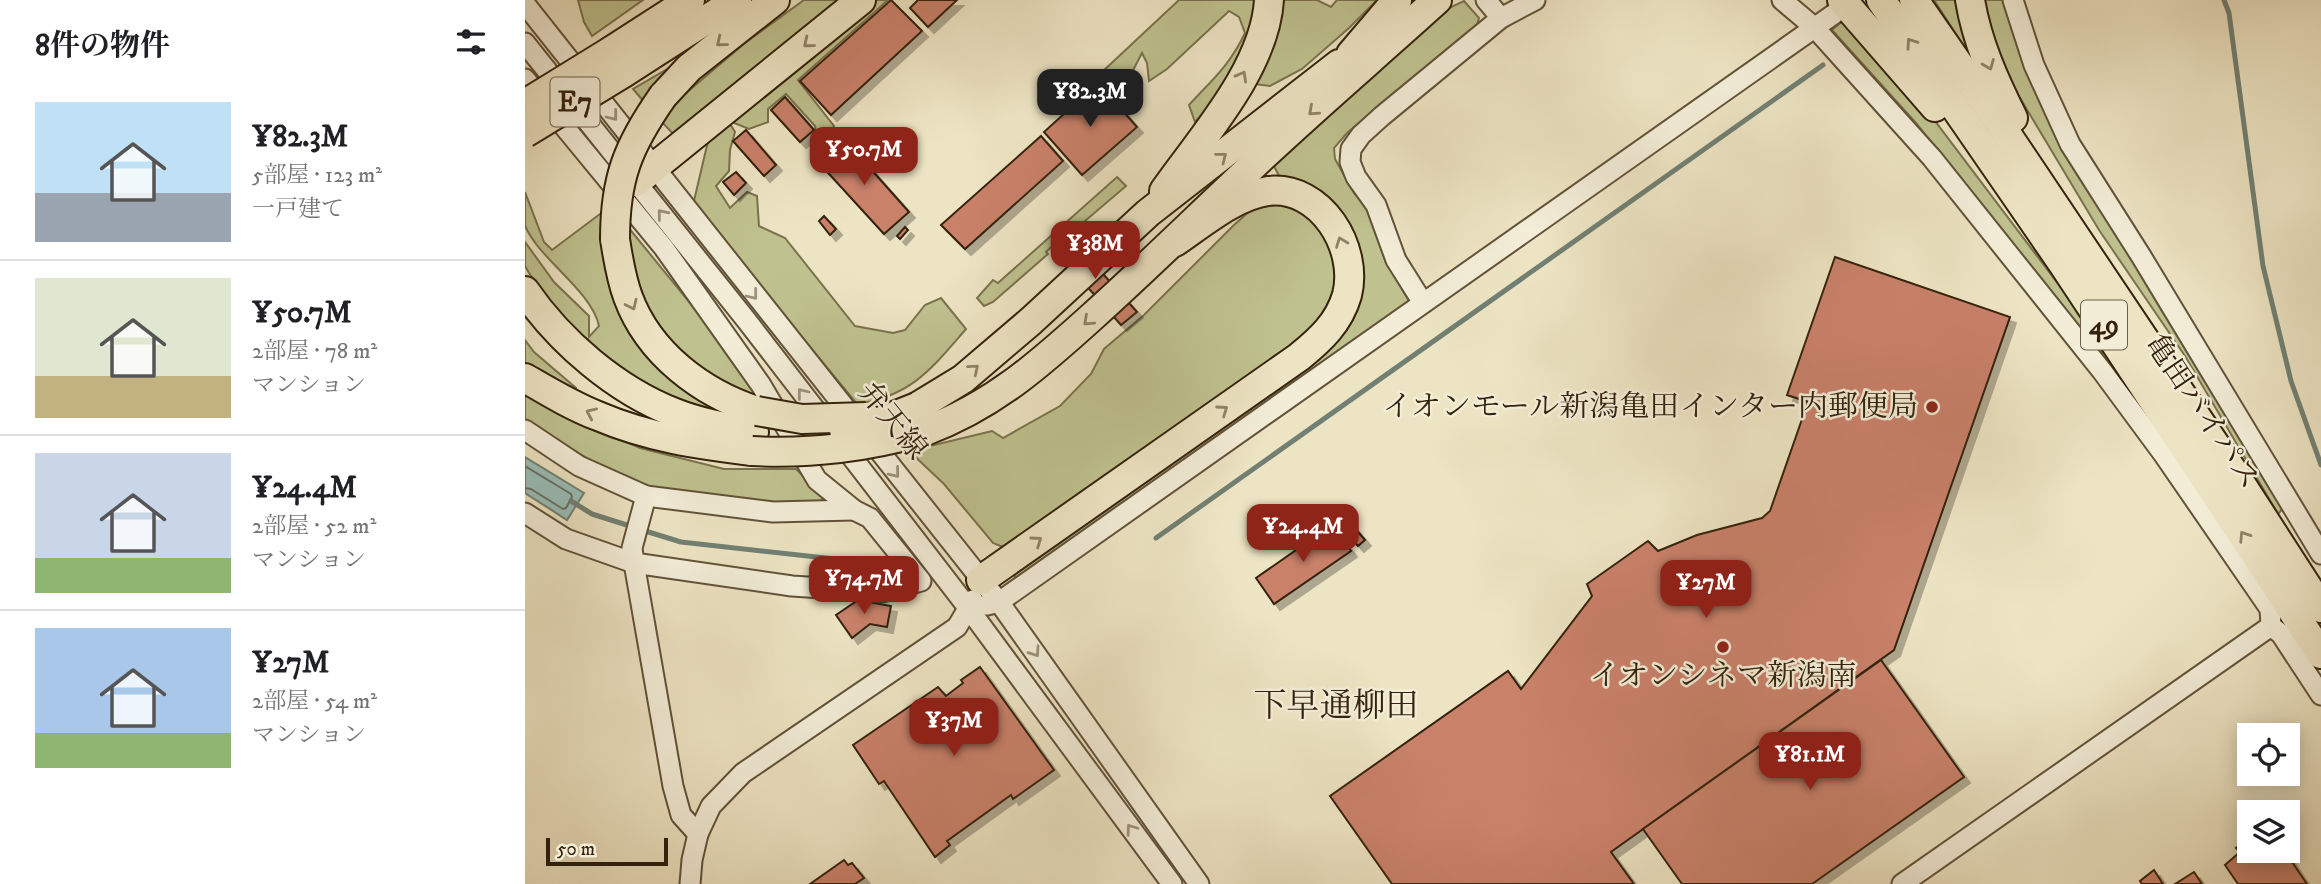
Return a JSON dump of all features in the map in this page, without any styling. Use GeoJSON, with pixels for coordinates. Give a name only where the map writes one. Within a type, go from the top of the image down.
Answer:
{"type":"FeatureCollection","features":[{"type":"Feature","properties":{"kind":"highway"},"geometry":{"type":"LineString","coordinates":[[525,93],[614,55],[676,0]]}},
{"type":"Feature","properties":{"kind":"highway","name":"E7"},"geometry":{"type":"LineString","coordinates":[[525,133],[614,55],[690,0]]}},
{"type":"Feature","properties":{"kind":"highway","name":"E7"},"geometry":{"type":"LineString","coordinates":[[525,104],[614,55],[737,0]]}},
{"type":"Feature","properties":{"kind":"highway"},"geometry":{"type":"LineString","coordinates":[[754,432],[732,403],[707,390],[682,372],[642,325],[629,299],[620,269],[615,239],[615,207],[620,177],[631,148],[663,96],[689,68],[775,0]]}},
{"type":"Feature","properties":{"kind":"highway"},"geometry":{"type":"LineString","coordinates":[[644,174],[861,0]]}},
{"type":"Feature","properties":{"kind":"highway"},"geometry":{"type":"LineString","coordinates":[[1148,213],[1240,82],[1264,29],[1269,0]]}},
{"type":"Feature","properties":{"kind":"highway"},"geometry":{"type":"LineString","coordinates":[[1351,54],[1397,0]]}},
{"type":"Feature","properties":{"kind":"highway"},"geometry":{"type":"LineString","coordinates":[[525,291],[549,322],[593,363],[644,398],[673,412],[704,423],[754,432],[823,451],[891,440],[921,419],[1148,213],[1285,108],[1413,0]]}},
{"type":"Feature","properties":{"kind":"highway"},"geometry":{"type":"LineString","coordinates":[[525,322],[569,367],[630,410],[674,432],[701,440],[754,432],[802,419],[831,420],[885,414],[921,419],[956,419],[1007,389],[1056,349],[1437,0]]}},
{"type":"Feature","properties":{"kind":"highway"},"geometry":{"type":"LineString","coordinates":[[1402,32],[1444,0]]}},
{"type":"Feature","properties":{"kind":"highway","name":"亀田バイパス"},"geometry":{"type":"LineString","coordinates":[[1881,0],[2063,264],[2321,654]]}},
{"type":"Feature","properties":{"kind":"highway","name":"亀田バイパス"},"geometry":{"type":"LineString","coordinates":[[1914,0],[2232,470],[2321,608]]}},
{"type":"Feature","properties":{"kind":"highway"},"geometry":{"type":"LineString","coordinates":[[1970,0],[1976,30],[1989,67],[2029,148],[2207,423],[2232,470]]}},
{"type":"Feature","properties":{"kind":"highway"},"geometry":{"type":"LineString","coordinates":[[1838,7],[1921,90],[2063,264]]}},
{"type":"Feature","properties":{"kind":"highway"},"geometry":{"type":"LineString","coordinates":[[981,580],[1299,357],[1332,326],[1347,294],[1348,262],[1339,233],[1322,211],[1297,195],[1270,191],[1243,199],[1175,242]]}},
{"type":"Feature","properties":{"kind":"highway"},"geometry":{"type":"LineString","coordinates":[[525,378],[574,405],[635,430],[687,442],[754,432]]}},
{"type":"Feature","properties":{"kind":"street"},"geometry":{"type":"LineString","coordinates":[[1486,0],[1501,19]]}},
{"type":"Feature","properties":{"kind":"street"},"geometry":{"type":"LineString","coordinates":[[1423,303],[1396,260],[1376,205],[1356,177],[1350,162],[1350,149],[1382,116],[1501,19],[1535,0]]}},
{"type":"Feature","properties":{"kind":"street"},"geometry":{"type":"LineString","coordinates":[[1782,0],[1814,27],[1931,158],[2102,371],[2164,455],[2270,609],[2271,626],[2281,635],[2321,695]]}},
{"type":"Feature","properties":{"kind":"street"},"geometry":{"type":"LineString","coordinates":[[2013,0],[2034,65],[2070,144],[2321,554]]}},
{"type":"Feature","properties":{"kind":"street","name":"弁天線"},"geometry":{"type":"LineString","coordinates":[[533,5],[644,174],[747,321],[969,609],[1172,884]]}},
{"type":"Feature","properties":{"kind":"street"},"geometry":{"type":"LineString","coordinates":[[969,609],[999,602],[1814,27],[1838,7]]}},
{"type":"Feature","properties":{"kind":"street","name":"弁天線"},"geometry":{"type":"LineString","coordinates":[[525,43],[644,174],[999,602],[1199,884]]}},
{"type":"Feature","properties":{"kind":"street"},"geometry":{"type":"LineString","coordinates":[[525,79],[664,248],[761,384],[817,481],[870,518],[921,581],[883,592],[805,587],[633,555],[566,539],[525,513]]}},
{"type":"Feature","properties":{"kind":"street"},"geometry":{"type":"LineString","coordinates":[[525,430],[579,467],[645,501],[773,512],[855,510]]}},
{"type":"Feature","properties":{"kind":"street"},"geometry":{"type":"LineString","coordinates":[[645,501],[633,555],[673,786],[681,815],[698,834]]}},
{"type":"Feature","properties":{"kind":"street"},"geometry":{"type":"LineString","coordinates":[[690,884],[698,834],[711,806],[743,773],[957,627],[969,609],[981,580]]}},
{"type":"Feature","properties":{"kind":"street"},"geometry":{"type":"LineString","coordinates":[[1902,884],[2271,626]]}},
{"type":"Feature","properties":{"kind":"green space"},"geometry":{"type":"Polygon","coordinates":[[[578,0],[643,0],[592,36],[584,22],[578,0]]]}},
{"type":"Feature","properties":{"kind":"green space"},"geometry":{"type":"Polygon","coordinates":[[[804,0],[847,0],[676,137],[661,121],[666,110],[745,43],[804,0]]]}},
{"type":"Feature","properties":{"kind":"green space"},"geometry":{"type":"Polygon","coordinates":[[[877,0],[888,0],[798,80],[834,126],[830,132],[817,136],[815,126],[786,94],[768,109],[768,122],[749,129],[729,121],[877,0]]]}},
{"type":"Feature","properties":{"kind":"green space"},"geometry":{"type":"Polygon","coordinates":[[[1179,0],[1257,0],[1241,60],[1218,97],[1195,122],[1189,105],[1227,63],[1245,33],[1239,17],[1229,11],[1167,69],[1149,81],[1147,63],[1142,53],[1130,76],[1134,101],[1102,72],[1179,0]]]}},
{"type":"Feature","properties":{"kind":"green space"},"geometry":{"type":"Polygon","coordinates":[[[1283,0],[1317,0],[1331,7],[1337,0],[1377,0],[1302,69],[1270,86],[1254,84],[1270,48],[1283,0]]]}},
{"type":"Feature","properties":{"kind":"green space"},"geometry":{"type":"Polygon","coordinates":[[[1934,0],[1964,0],[1972,59],[1934,0]]]}},
{"type":"Feature","properties":{"kind":"green space"},"geometry":{"type":"Polygon","coordinates":[[[1980,0],[2004,0],[2011,26],[2047,110],[2284,507],[2278,514],[2185,356],[2099,230],[2014,88],[1996,48],[1980,0]]]}},
{"type":"Feature","properties":{"kind":"green space"},"geometry":{"type":"Polygon","coordinates":[[[1464,1],[1479,18],[1476,29],[1409,81],[1347,133],[1334,148],[1335,159],[1354,193],[1369,210],[1385,260],[1409,301],[1016,578],[1011,570],[1326,348],[1359,273],[1359,247],[1347,223],[1280,178],[1274,166],[1391,56],[1451,7],[1464,1]]]}},
{"type":"Feature","properties":{"kind":"green space"},"geometry":{"type":"Polygon","coordinates":[[[1846,18],[1913,92],[2099,338],[2103,358],[1916,123],[1832,30],[1846,18]]]}},
{"type":"Feature","properties":{"kind":"green space"},"geometry":{"type":"Polygon","coordinates":[[[698,51],[645,103],[633,89],[698,51]]]}},
{"type":"Feature","properties":{"kind":"green space"},"geometry":{"type":"Polygon","coordinates":[[[730,124],[735,132],[730,150],[729,171],[716,186],[730,208],[747,192],[757,196],[759,226],[785,238],[855,326],[893,333],[905,330],[925,305],[941,298],[966,329],[931,368],[907,387],[876,400],[857,404],[693,205],[709,137],[730,124]]]}},
{"type":"Feature","properties":{"kind":"green space"},"geometry":{"type":"Polygon","coordinates":[[[1117,177],[1126,186],[1071,233],[1067,232],[1046,252],[1048,254],[993,302],[984,306],[977,298],[993,280],[998,283],[1117,177]]]}},
{"type":"Feature","properties":{"kind":"green space"},"geometry":{"type":"Polygon","coordinates":[[[525,192],[544,242],[552,250],[604,211],[618,307],[740,421],[665,396],[569,328],[525,266],[525,242],[554,282],[589,316],[589,337],[599,326],[589,304],[528,233],[525,225],[525,192]]]}},
{"type":"Feature","properties":{"kind":"green space"},"geometry":{"type":"Polygon","coordinates":[[[1274,203],[1300,211],[1310,218],[1326,237],[1335,259],[1336,283],[1333,295],[1309,332],[1290,351],[1003,547],[993,543],[944,484],[909,451],[992,431],[1003,438],[1060,406],[1091,374],[1104,349],[1144,315],[1234,225],[1252,209],[1274,203]]]}},
{"type":"Feature","properties":{"kind":"green space"},"geometry":{"type":"Polygon","coordinates":[[[628,227],[743,368],[761,404],[685,360],[660,331],[633,278],[628,227]]]}},
{"type":"Feature","properties":{"kind":"green space"},"geometry":{"type":"Polygon","coordinates":[[[525,340],[534,352],[576,388],[575,398],[525,368],[525,340]]]}},
{"type":"Feature","properties":{"kind":"green space"},"geometry":{"type":"Polygon","coordinates":[[[525,394],[541,404],[640,448],[724,469],[796,469],[823,496],[820,506],[804,508],[653,488],[606,470],[525,420],[525,394]]]}},
{"type":"Feature","properties":{"kind":"water"},"geometry":{"type":"Polygon","coordinates":[[[525,457],[584,493],[567,520],[525,493],[525,457]]]}},
{"type":"Feature","properties":{"kind":"building"},"geometry":{"type":"Polygon","coordinates":[[[891,0],[922,31],[831,115],[800,81],[891,0]]]}},
{"type":"Feature","properties":{"kind":"building"},"geometry":{"type":"Polygon","coordinates":[[[918,0],[957,0],[928,27],[910,8],[918,0]]]}},
{"type":"Feature","properties":{"kind":"building"},"geometry":{"type":"Polygon","coordinates":[[[1098,83],[1137,127],[1082,175],[1044,132],[1098,83]]]}},
{"type":"Feature","properties":{"kind":"building"},"geometry":{"type":"Polygon","coordinates":[[[785,97],[814,130],[800,142],[771,110],[785,97]]]}},
{"type":"Feature","properties":{"kind":"building"},"geometry":{"type":"Polygon","coordinates":[[[746,130],[776,165],[764,176],[733,141],[746,130]]]}},
{"type":"Feature","properties":{"kind":"building"},"geometry":{"type":"Polygon","coordinates":[[[1041,136],[1063,161],[965,249],[941,225],[1041,136]]]}},
{"type":"Feature","properties":{"kind":"building"},"geometry":{"type":"Polygon","coordinates":[[[845,140],[909,212],[884,234],[820,164],[845,140]]]}},
{"type":"Feature","properties":{"kind":"building"},"geometry":{"type":"Polygon","coordinates":[[[736,172],[746,183],[734,195],[723,182],[736,172]]]}},
{"type":"Feature","properties":{"kind":"building"},"geometry":{"type":"Polygon","coordinates":[[[824,216],[836,229],[830,235],[819,221],[824,216]]]}},
{"type":"Feature","properties":{"kind":"building"},"geometry":{"type":"Polygon","coordinates":[[[905,227],[908,230],[900,239],[897,236],[905,227]]]}},
{"type":"Feature","properties":{"kind":"building"},"geometry":{"type":"Polygon","coordinates":[[[1069,236],[1137,312],[1121,325],[1054,249],[1069,236]]]}},
{"type":"Feature","properties":{"kind":"building"},"geometry":{"type":"Polygon","coordinates":[[[1835,257],[2010,317],[1894,650],[1611,852],[1634,884],[1392,884],[1330,796],[1508,671],[1521,689],[1592,596],[1587,584],[1648,541],[1658,551],[1697,535],[1762,518],[1770,511],[1808,402],[1787,395],[1835,257]]]}},
{"type":"Feature","properties":{"kind":"building"},"geometry":{"type":"Polygon","coordinates":[[[1332,525],[1351,551],[1274,604],[1256,578],[1332,525]]]}},
{"type":"Feature","properties":{"kind":"building"},"geometry":{"type":"Polygon","coordinates":[[[1352,525],[1365,540],[1358,546],[1345,531],[1352,525]]]}},
{"type":"Feature","properties":{"kind":"building"},"geometry":{"type":"Polygon","coordinates":[[[858,600],[891,606],[887,627],[870,624],[852,638],[836,615],[858,600]]]}},
{"type":"Feature","properties":{"kind":"building"},"geometry":{"type":"Polygon","coordinates":[[[1881,660],[1964,777],[1812,884],[1682,884],[1643,829],[1881,660]]]}},
{"type":"Feature","properties":{"kind":"building"},"geometry":{"type":"Polygon","coordinates":[[[980,667],[1054,770],[1013,799],[1011,795],[947,841],[950,845],[935,857],[884,781],[879,784],[853,745],[938,687],[946,696],[963,683],[961,680],[980,667]]]}},
{"type":"Feature","properties":{"kind":"building"},"geometry":{"type":"Polygon","coordinates":[[[2237,855],[2237,863],[2293,863],[2307,884],[2238,884],[2225,865],[2237,855]]]}},
{"type":"Feature","properties":{"kind":"building"},"geometry":{"type":"Polygon","coordinates":[[[844,860],[848,865],[852,863],[864,878],[855,884],[810,884],[844,860]]]}},
{"type":"Feature","properties":{"kind":"building"},"geometry":{"type":"Polygon","coordinates":[[[2154,870],[2163,884],[2142,884],[2140,881],[2154,870]]]}},
{"type":"Feature","properties":{"kind":"building"},"geometry":{"type":"Polygon","coordinates":[[[2194,872],[2202,884],[2175,884],[2194,872]]]}},
{"type":"Feature","properties":{"kind":"waterway"},"geometry":{"type":"LineString","coordinates":[[2224,0],[2229,13],[2263,266],[2291,381],[2321,465]]}},
{"type":"Feature","properties":{"kind":"waterway"},"geometry":{"type":"LineString","coordinates":[[1156,538],[1823,65]]}},
{"type":"Feature","properties":{"kind":"waterway"},"geometry":{"type":"LineString","coordinates":[[571,501],[592,514],[633,527]]}},
{"type":"Feature","properties":{"kind":"waterway"},"geometry":{"type":"LineString","coordinates":[[642,530],[681,542],[853,561]]}},
{"type":"Feature","properties":{"kind":"place","name":"イオンモール新潟亀田インター内郵便局"},"geometry":{"type":"Point","coordinates":[1932,407]}},
{"type":"Feature","properties":{"kind":"place","name":"イオンシネマ新潟南"},"geometry":{"type":"Point","coordinates":[1723,647]}},
{"type":"Feature","properties":{"kind":"district","name":"下早通柳田"},"geometry":{"type":"Point","coordinates":[1336,706]}}]}
